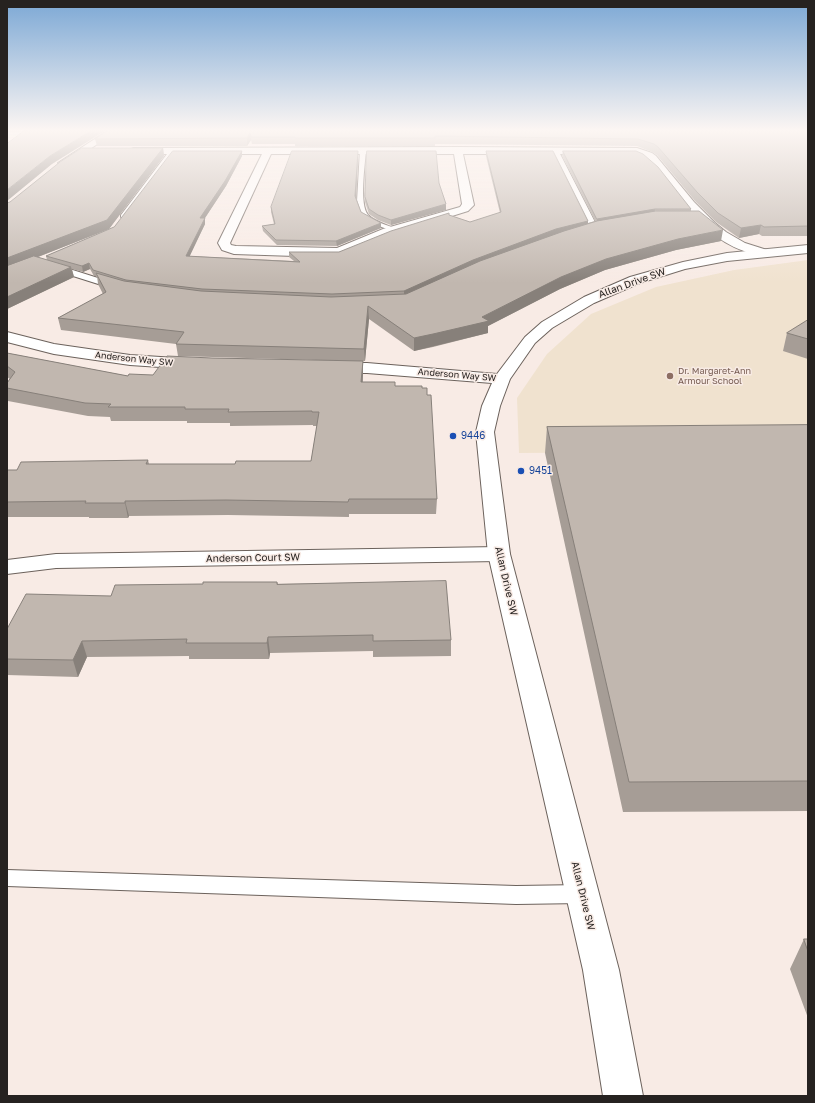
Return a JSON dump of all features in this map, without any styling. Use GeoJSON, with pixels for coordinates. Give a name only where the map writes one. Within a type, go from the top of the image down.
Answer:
{"type":"FeatureCollection","features":[{"type":"Feature","properties":{"kind":"street"},"geometry":{"type":"LineString","coordinates":[[254,180],[224,243],[226,247],[234,250],[326,253],[339,252],[394,230],[464,209],[468,205],[464,180]]}},
{"type":"Feature","properties":{"kind":"street"},"geometry":{"type":"LineString","coordinates":[[672,180],[703,218],[734,242],[763,253]]}},
{"type":"Feature","properties":{"kind":"street","name":"Allan Drive SW"},"geometry":{"type":"LineString","coordinates":[[623,1096],[601,970],[499,554],[485,432],[490,406],[502,379],[530,340],[547,325],[589,300],[635,280],[658,272],[706,261],[763,253],[808,250]]}},
{"type":"Feature","properties":{"kind":"street","name":"Anderson Way SW"},"geometry":{"type":"LineString","coordinates":[[7,337],[54,349],[130,360],[206,365]]}},
{"type":"Feature","properties":{"kind":"street","name":"Anderson Way SW"},"geometry":{"type":"LineString","coordinates":[[321,367],[367,368],[502,379]]}},
{"type":"Feature","properties":{"kind":"street","name":"Anderson Court SW"},"geometry":{"type":"LineString","coordinates":[[7,567],[56,561],[499,554]]}},
{"type":"Feature","properties":{"kind":"lane"},"geometry":{"type":"LineString","coordinates":[[117,225],[150,180]]}},
{"type":"Feature","properties":{"kind":"lane"},"geometry":{"type":"LineString","coordinates":[[361,180],[360,201],[365,216],[376,223],[394,230]]}},
{"type":"Feature","properties":{"kind":"lane"},"geometry":{"type":"LineString","coordinates":[[570,180],[594,229]]}},
{"type":"Feature","properties":{"kind":"lane"},"geometry":{"type":"LineString","coordinates":[[689,218],[703,218]]}},
{"type":"Feature","properties":{"kind":"lane"},"geometry":{"type":"LineString","coordinates":[[51,266],[126,289]]}},
{"type":"Feature","properties":{"kind":"lane"},"geometry":{"type":"LineString","coordinates":[[7,878],[516,895],[583,894]]}},
{"type":"Feature","properties":{"kind":"shaded area","name":"Dr. Margaret-Ann Armour School"},"geometry":{"type":"Polygon","coordinates":[[[808,260],[808,451],[519,453],[517,398],[547,354],[591,314],[656,287],[734,270],[808,260]]]}},
{"type":"Feature","properties":{"kind":"building"},"geometry":{"type":"Polygon","coordinates":[[[7,180],[19,180],[7,190],[7,180]]]}},
{"type":"Feature","properties":{"kind":"building"},"geometry":{"type":"Polygon","coordinates":[[[37,180],[138,180],[107,220],[7,258],[7,203],[37,180]]]}},
{"type":"Feature","properties":{"kind":"building"},"geometry":{"type":"Polygon","coordinates":[[[150,180],[225,180],[200,218],[205,218],[186,256],[300,262],[289,252],[339,252],[391,231],[449,213],[449,215],[470,222],[501,212],[493,180],[568,180],[588,221],[556,229],[473,260],[404,291],[332,294],[202,289],[126,280],[93,270],[89,263],[82,266],[46,256],[114,227],[150,180]]]}},
{"type":"Feature","properties":{"kind":"building"},"geometry":{"type":"Polygon","coordinates":[[[281,180],[356,180],[355,196],[361,212],[381,223],[336,241],[276,240],[262,226],[275,224],[271,207],[281,180]]]}},
{"type":"Feature","properties":{"kind":"building"},"geometry":{"type":"Polygon","coordinates":[[[366,180],[439,180],[446,204],[391,220],[378,215],[369,209],[365,197],[366,180]]]}},
{"type":"Feature","properties":{"kind":"building"},"geometry":{"type":"Polygon","coordinates":[[[578,180],[669,180],[691,209],[655,209],[597,219],[578,180]]]}},
{"type":"Feature","properties":{"kind":"building"},"geometry":{"type":"Polygon","coordinates":[[[687,180],[808,180],[808,226],[764,227],[761,225],[741,228],[718,213],[687,180]]]}},
{"type":"Feature","properties":{"kind":"building"},"geometry":{"type":"Polygon","coordinates":[[[656,211],[699,211],[723,230],[678,239],[606,259],[561,277],[482,317],[489,321],[433,334],[414,338],[368,306],[364,349],[176,344],[184,332],[58,318],[106,292],[96,273],[124,281],[201,291],[331,297],[406,294],[480,261],[564,231],[597,221],[656,211]]]}},
{"type":"Feature","properties":{"kind":"building"},"geometry":{"type":"Polygon","coordinates":[[[34,256],[71,267],[7,297],[7,266],[34,256]]]}},
{"type":"Feature","properties":{"kind":"building"},"geometry":{"type":"Polygon","coordinates":[[[808,320],[808,339],[787,333],[808,320]]]}},
{"type":"Feature","properties":{"kind":"building"},"geometry":{"type":"Polygon","coordinates":[[[7,353],[128,376],[129,374],[153,375],[167,356],[363,361],[361,382],[395,382],[395,386],[422,386],[422,388],[427,388],[427,395],[431,395],[437,499],[349,499],[348,502],[226,500],[125,501],[125,503],[85,503],[86,501],[7,502],[7,470],[17,470],[21,462],[148,460],[146,464],[235,464],[236,461],[311,461],[319,412],[228,412],[229,409],[185,409],[185,407],[108,407],[111,404],[85,403],[7,388],[7,383],[15,372],[7,366],[7,353]]]}},
{"type":"Feature","properties":{"kind":"building"},"geometry":{"type":"Polygon","coordinates":[[[808,425],[808,781],[629,782],[547,427],[808,425]]]}},
{"type":"Feature","properties":{"kind":"building"},"geometry":{"type":"Polygon","coordinates":[[[446,581],[451,640],[373,641],[373,635],[268,637],[267,643],[186,643],[187,639],[82,641],[73,660],[7,659],[7,629],[26,594],[111,596],[115,585],[203,584],[203,582],[277,582],[277,584],[446,581]]]}},
{"type":"Feature","properties":{"kind":"building"},"geometry":{"type":"Polygon","coordinates":[[[804,939],[808,939],[808,951],[804,939]]]}},
{"type":"Feature","properties":{"kind":"place","name":"Dr. Margaret-Ann Armour School"},"geometry":{"type":"Point","coordinates":[670,376]}},
{"type":"Feature","properties":{"kind":"place","name":"9446"},"geometry":{"type":"Point","coordinates":[453,436]}},
{"type":"Feature","properties":{"kind":"place","name":"9451"},"geometry":{"type":"Point","coordinates":[521,471]}}]}
